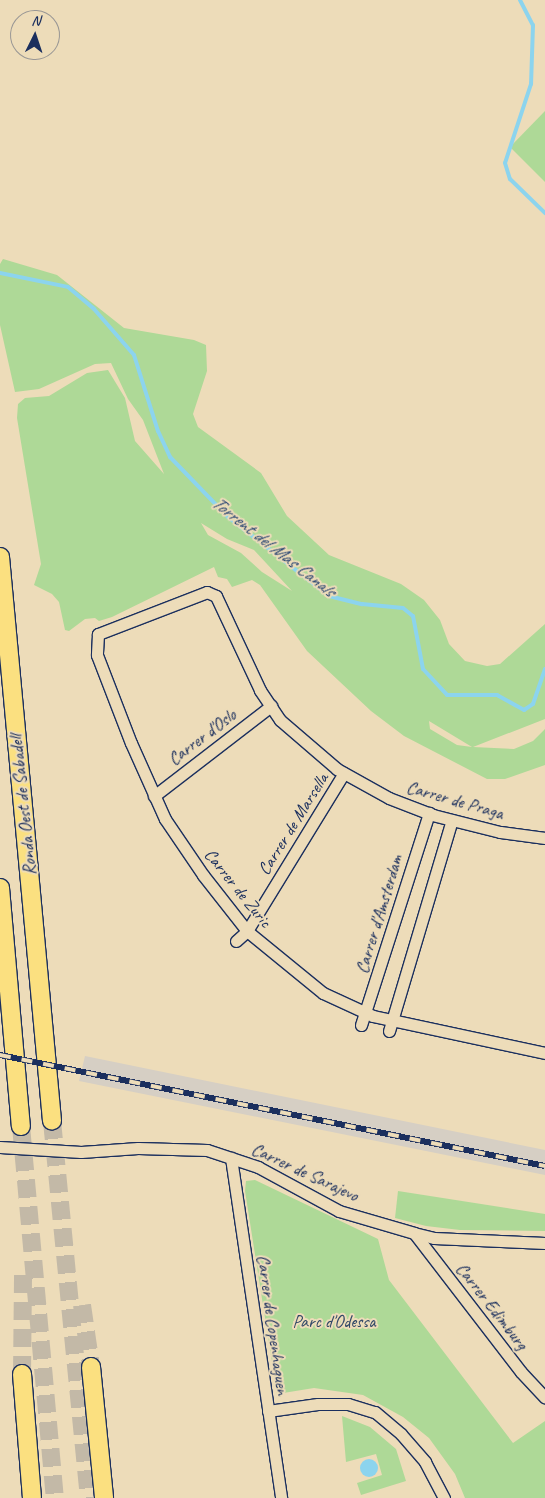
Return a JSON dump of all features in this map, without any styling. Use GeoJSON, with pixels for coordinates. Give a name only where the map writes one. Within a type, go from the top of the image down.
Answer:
{"type":"FeatureCollection","features":[{"type":"Feature","properties":{"kind":"highway","name":"Ronda Oest de Sabadell"},"geometry":{"type":"LineString","coordinates":[[0,557],[42,994],[52,1121]]}},
{"type":"Feature","properties":{"kind":"highway","name":"Ronda Oest de Sabadell"},"geometry":{"type":"LineString","coordinates":[[0,888],[20,1126]]}},
{"type":"Feature","properties":{"kind":"highway"},"geometry":{"type":"LineString","coordinates":[[91,1367],[104,1498]]}},
{"type":"Feature","properties":{"kind":"highway"},"geometry":{"type":"LineString","coordinates":[[22,1374],[32,1498]]}},
{"type":"Feature","properties":{"kind":"street","name":"Carrer de Zuric"},"geometry":{"type":"LineString","coordinates":[[216,596],[207,592],[98,634],[97,654],[154,796],[203,875],[247,931],[323,993],[390,1025],[544,1050]]}},
{"type":"Feature","properties":{"kind":"street","name":"Carrer de Praga"},"geometry":{"type":"LineString","coordinates":[[216,596],[271,706],[280,720],[306,744],[344,774],[389,798],[429,813],[500,832],[545,838]]}},
{"type":"Feature","properties":{"kind":"street","name":"Carrer d'Oslo"},"geometry":{"type":"LineString","coordinates":[[154,796],[271,706]]}},
{"type":"Feature","properties":{"kind":"street","name":"Carrer de Marsella"},"geometry":{"type":"LineString","coordinates":[[236,941],[247,931],[344,774]]}},
{"type":"Feature","properties":{"kind":"street","name":"Carrer d'Amsterdam"},"geometry":{"type":"LineString","coordinates":[[361,1025],[429,813]]}},
{"type":"Feature","properties":{"kind":"street"},"geometry":{"type":"LineString","coordinates":[[390,1025],[452,820]]}},
{"type":"Feature","properties":{"kind":"street","name":"Carrer de Sarajevo"},"geometry":{"type":"LineString","coordinates":[[0,1147],[81,1152],[138,1148],[207,1150],[258,1167],[339,1211],[414,1233],[434,1238],[545,1242]]}},
{"type":"Feature","properties":{"kind":"street","name":"Carrer de Copenhaguen"},"geometry":{"type":"LineString","coordinates":[[231,1158],[280,1498]]}},
{"type":"Feature","properties":{"kind":"street","name":"Carrer Edimburg"},"geometry":{"type":"LineString","coordinates":[[414,1233],[521,1372],[545,1398]]}},
{"type":"Feature","properties":{"kind":"street"},"geometry":{"type":"LineString","coordinates":[[268,1411],[318,1404],[348,1404],[375,1412],[401,1434],[425,1462],[444,1498]]}},
{"type":"Feature","properties":{"kind":"shaded area"},"geometry":{"type":"Polygon","coordinates":[[[85,1056],[545,1150],[545,1175],[79,1081],[85,1056]]]}},
{"type":"Feature","properties":{"kind":"green space"},"geometry":{"type":"Polygon","coordinates":[[[545,111],[545,182],[510,147],[545,111]]]}},
{"type":"Feature","properties":{"kind":"green space"},"geometry":{"type":"Polygon","coordinates":[[[3,259],[57,275],[124,328],[194,340],[206,345],[207,371],[193,414],[198,427],[261,473],[287,516],[329,555],[401,584],[424,600],[440,620],[449,644],[465,661],[487,666],[500,664],[545,624],[545,719],[473,747],[514,749],[533,741],[545,729],[545,765],[505,779],[487,779],[404,736],[371,711],[307,651],[260,585],[252,580],[232,587],[227,579],[218,577],[214,567],[112,617],[99,621],[95,618],[85,619],[69,631],[65,630],[59,602],[52,594],[34,585],[41,564],[17,418],[18,404],[25,398],[49,396],[87,373],[108,370],[125,398],[135,441],[164,474],[143,420],[128,399],[111,363],[95,364],[39,389],[15,392],[0,325],[0,264],[3,259]],[[201,523],[208,535],[241,553],[262,572],[292,591],[254,550],[227,539],[201,523]],[[429,721],[430,729],[457,745],[472,747],[429,721]]]}},
{"type":"Feature","properties":{"kind":"green space","name":"Parc d'Odessa"},"geometry":{"type":"Polygon","coordinates":[[[255,1180],[378,1239],[389,1280],[513,1443],[545,1421],[545,1498],[465,1498],[455,1474],[429,1438],[403,1417],[363,1395],[314,1388],[277,1394],[245,1191],[246,1181],[255,1180]]]}},
{"type":"Feature","properties":{"kind":"green space"},"geometry":{"type":"Polygon","coordinates":[[[398,1191],[545,1214],[545,1231],[460,1230],[426,1226],[395,1218],[398,1191]]]}},
{"type":"Feature","properties":{"kind":"green space"},"geometry":{"type":"Polygon","coordinates":[[[342,1416],[370,1427],[396,1449],[406,1481],[361,1495],[357,1483],[382,1475],[376,1454],[346,1462],[342,1416]]]}},
{"type":"Feature","properties":{"kind":"water"},"geometry":{"type":"Polygon","coordinates":[[[365,1459],[373,1459],[378,1464],[376,1475],[365,1477],[360,1472],[360,1464],[365,1459]]]}},
{"type":"Feature","properties":{"kind":"waterway"},"geometry":{"type":"LineString","coordinates":[[520,0],[533,25],[531,84],[505,163],[510,179],[545,213]]}},
{"type":"Feature","properties":{"kind":"waterway","name":"Torrent del Mas Canals"},"geometry":{"type":"LineString","coordinates":[[0,273],[68,287],[94,309],[134,355],[158,431],[170,457],[228,517],[329,596],[362,604],[403,608],[413,616],[423,669],[447,695],[497,695],[524,710],[533,704],[545,669]]}},
{"type":"Feature","properties":{"kind":"tunnel"},"geometry":{"type":"LineString","coordinates":[[52,1121],[89,1498]]}},
{"type":"Feature","properties":{"kind":"tunnel"},"geometry":{"type":"LineString","coordinates":[[21,1126],[55,1498]]}},
{"type":"Feature","properties":{"kind":"tunnel"},"geometry":{"type":"LineString","coordinates":[[22,1374],[23,1270]]}},
{"type":"Feature","properties":{"kind":"tunnel"},"geometry":{"type":"LineString","coordinates":[[82,1305],[91,1367]]}},
{"type":"Feature","properties":{"kind":"railway"},"geometry":{"type":"LineString","coordinates":[[0,1055],[545,1166]]}}]}
